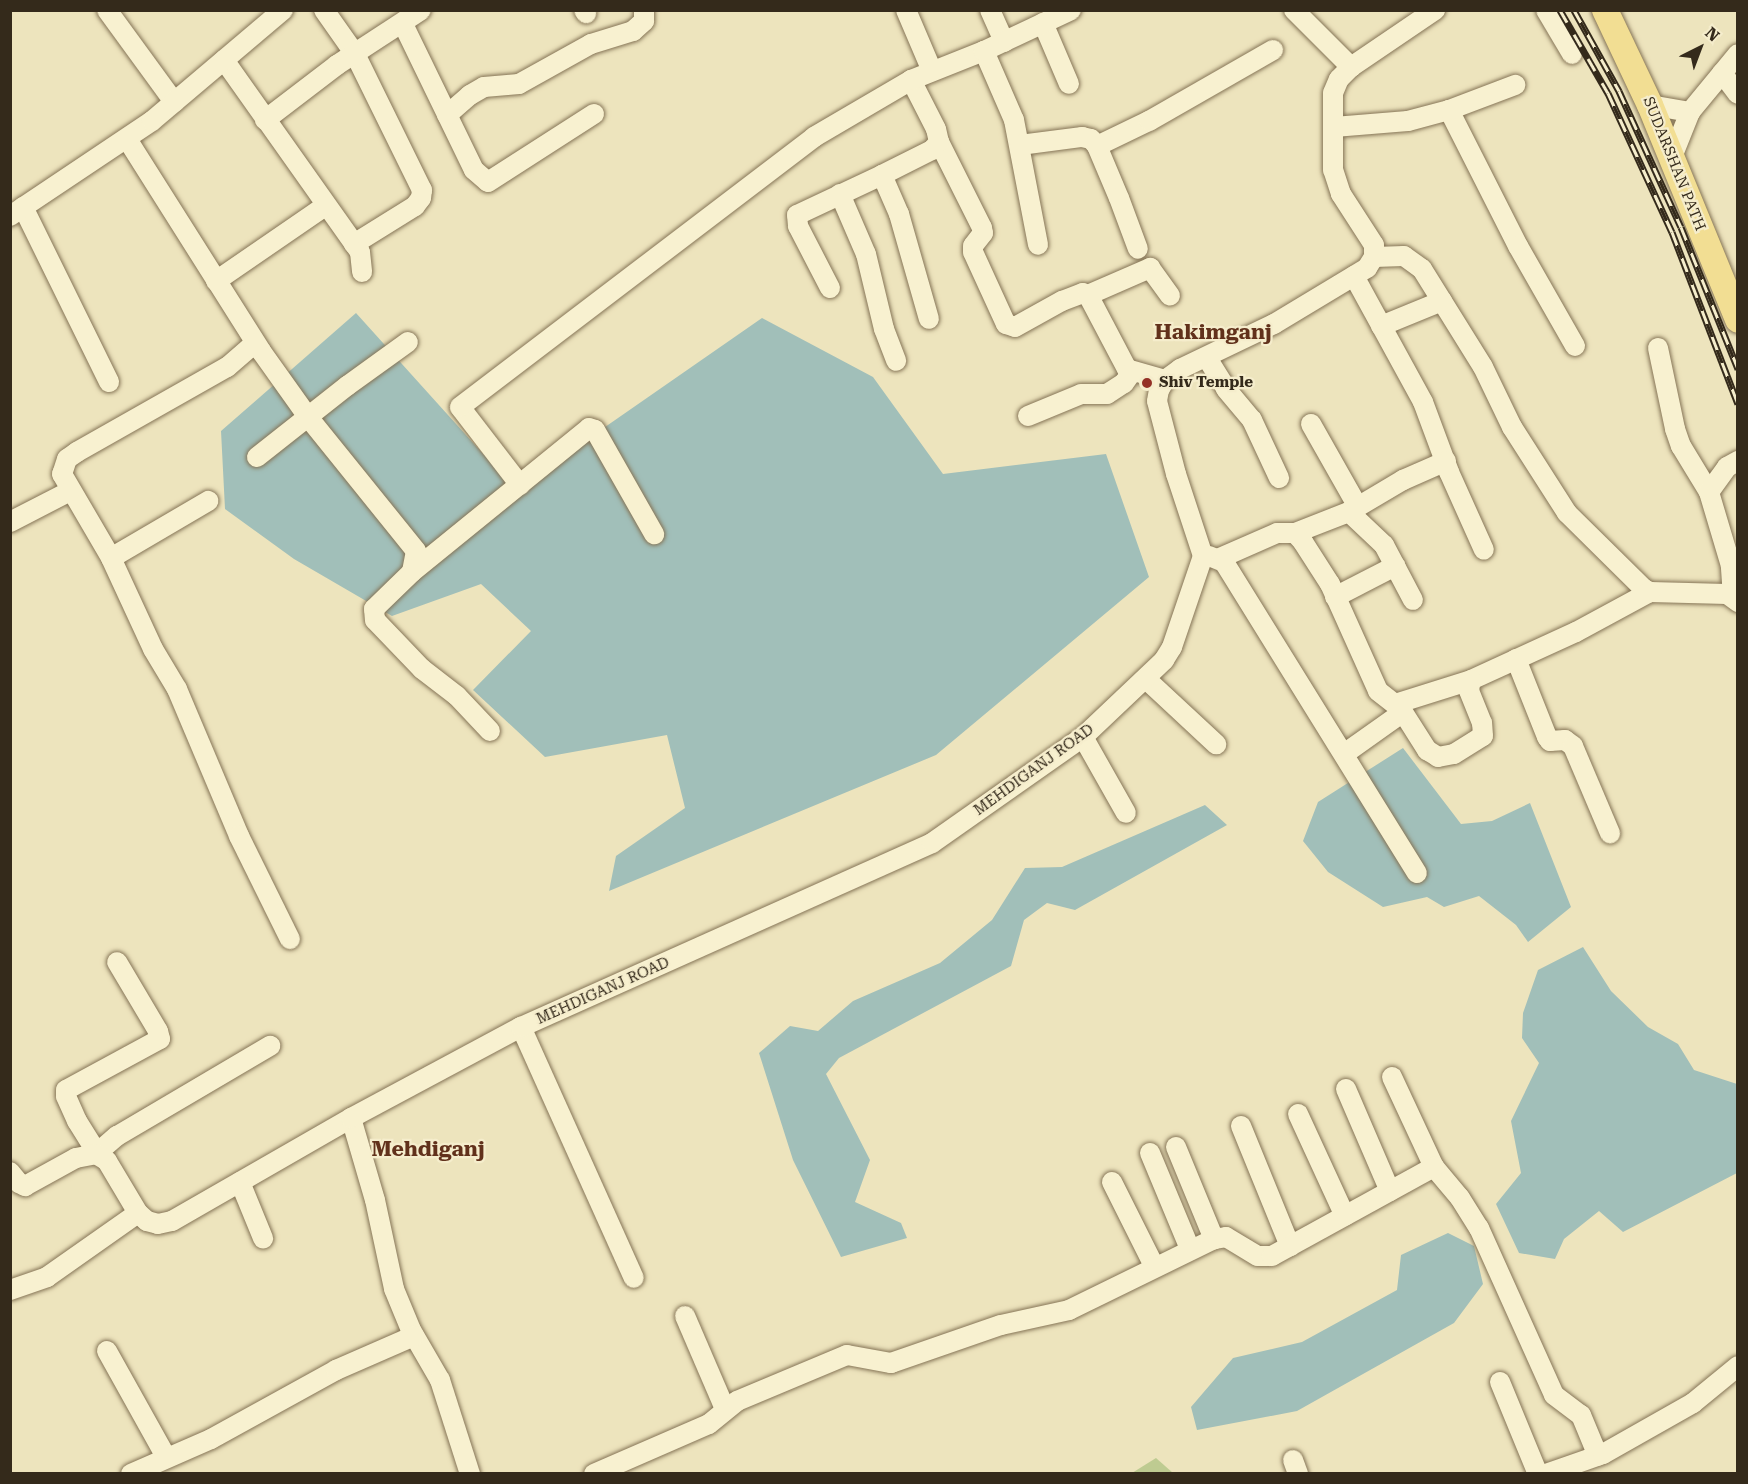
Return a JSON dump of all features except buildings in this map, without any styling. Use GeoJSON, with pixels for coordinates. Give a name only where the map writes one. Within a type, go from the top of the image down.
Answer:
{"type":"FeatureCollection","features":[{"type":"Feature","properties":{"kind":"main road","name":"SUDARSHAN PATH"},"geometry":{"type":"LineString","coordinates":[[1605,10],[1650,105],[1737,320]]}},
{"type":"Feature","properties":{"kind":"street"},"geometry":{"type":"LineString","coordinates":[[106,10],[174,102]]}},
{"type":"Feature","properties":{"kind":"street"},"geometry":{"type":"LineString","coordinates":[[109,382],[17,211],[127,139],[284,10]]}},
{"type":"Feature","properties":{"kind":"street"},"geometry":{"type":"LineString","coordinates":[[324,10],[354,54],[422,190],[421,198],[415,206],[354,244]]}},
{"type":"Feature","properties":{"kind":"street"},"geometry":{"type":"LineString","coordinates":[[266,120],[354,54],[403,24],[421,10]]}},
{"type":"Feature","properties":{"kind":"street"},"geometry":{"type":"LineString","coordinates":[[447,115],[470,95],[484,87],[519,84],[591,44],[633,31],[644,21],[644,10]]}},
{"type":"Feature","properties":{"kind":"street"},"geometry":{"type":"LineString","coordinates":[[906,10],[932,71]]}},
{"type":"Feature","properties":{"kind":"street"},"geometry":{"type":"LineString","coordinates":[[990,10],[1004,42]]}},
{"type":"Feature","properties":{"kind":"street"},"geometry":{"type":"LineString","coordinates":[[520,485],[460,407],[795,150],[911,80],[984,51],[1071,10]]}},
{"type":"Feature","properties":{"kind":"street"},"geometry":{"type":"LineString","coordinates":[[1294,10],[1351,67]]}},
{"type":"Feature","properties":{"kind":"street"},"geometry":{"type":"LineString","coordinates":[[1417,873],[1344,754],[1212,557],[1183,499],[1157,401],[1164,380],[1274,324],[1367,268],[1374,257],[1374,245],[1341,194],[1334,170],[1335,85],[1351,67],[1435,10]]}},
{"type":"Feature","properties":{"kind":"street"},"geometry":{"type":"LineString","coordinates":[[1546,10],[1572,54]]}},
{"type":"Feature","properties":{"kind":"street"},"geometry":{"type":"LineString","coordinates":[[1043,23],[1069,84]]}},
{"type":"Feature","properties":{"kind":"street"},"geometry":{"type":"LineString","coordinates":[[403,24],[474,170],[488,182],[594,114]]}},
{"type":"Feature","properties":{"kind":"street"},"geometry":{"type":"LineString","coordinates":[[1097,146],[1149,121],[1273,50]]}},
{"type":"Feature","properties":{"kind":"street"},"geometry":{"type":"LineString","coordinates":[[984,51],[1014,120],[1038,245]]}},
{"type":"Feature","properties":{"kind":"street"},"geometry":{"type":"LineString","coordinates":[[1672,158],[1690,112],[1737,54]]}},
{"type":"Feature","properties":{"kind":"street"},"geometry":{"type":"LineString","coordinates":[[224,60],[325,206],[360,252],[362,272]]}},
{"type":"Feature","properties":{"kind":"street"},"geometry":{"type":"LineString","coordinates":[[1722,73],[1737,94]]}},
{"type":"Feature","properties":{"kind":"street"},"geometry":{"type":"LineString","coordinates":[[911,80],[982,228],[983,233],[972,246],[973,252],[1006,324],[1015,327],[1062,301],[1083,293],[1088,295],[1150,268],[1170,296]]}},
{"type":"Feature","properties":{"kind":"street"},"geometry":{"type":"LineString","coordinates":[[1334,127],[1408,121],[1449,110],[1515,85]]}},
{"type":"Feature","properties":{"kind":"street"},"geometry":{"type":"LineString","coordinates":[[1650,105],[1690,112]]}},
{"type":"Feature","properties":{"kind":"street"},"geometry":{"type":"LineString","coordinates":[[1449,110],[1518,246],[1575,346]]}},
{"type":"Feature","properties":{"kind":"street"},"geometry":{"type":"LineString","coordinates":[[1020,145],[1082,137],[1091,139],[1097,146],[1138,249]]}},
{"type":"Feature","properties":{"kind":"street"},"geometry":{"type":"LineString","coordinates":[[127,139],[255,343],[308,417],[412,543],[416,550],[412,572]]}},
{"type":"Feature","properties":{"kind":"street"},"geometry":{"type":"LineString","coordinates":[[830,288],[796,219],[803,210],[882,176],[932,150],[939,142]]}},
{"type":"Feature","properties":{"kind":"street"},"geometry":{"type":"LineString","coordinates":[[882,176],[899,214],[929,319]]}},
{"type":"Feature","properties":{"kind":"street"},"geometry":{"type":"LineString","coordinates":[[840,194],[866,254],[884,329],[896,361]]}},
{"type":"Feature","properties":{"kind":"street"},"geometry":{"type":"LineString","coordinates":[[216,281],[325,206]]}},
{"type":"Feature","properties":{"kind":"street"},"geometry":{"type":"LineString","coordinates":[[1374,257],[1404,256],[1413,260],[1483,367],[1512,428],[1567,513],[1650,592]]}},
{"type":"Feature","properties":{"kind":"street"},"geometry":{"type":"LineString","coordinates":[[1353,276],[1423,402],[1484,550]]}},
{"type":"Feature","properties":{"kind":"street"},"geometry":{"type":"LineString","coordinates":[[1088,295],[1124,364],[1132,372],[1148,373],[1164,380]]}},
{"type":"Feature","properties":{"kind":"street"},"geometry":{"type":"LineString","coordinates":[[1381,326],[1442,302]]}},
{"type":"Feature","properties":{"kind":"street"},"geometry":{"type":"LineString","coordinates":[[257,457],[408,342]]}},
{"type":"Feature","properties":{"kind":"street"},"geometry":{"type":"LineString","coordinates":[[255,343],[227,367],[67,459],[62,474],[111,558],[153,649],[177,689],[239,836],[290,939]]}},
{"type":"Feature","properties":{"kind":"street"},"geometry":{"type":"LineString","coordinates":[[1658,348],[1675,429],[1709,492],[1731,566],[1735,599]]}},
{"type":"Feature","properties":{"kind":"street"},"geometry":{"type":"LineString","coordinates":[[1206,358],[1226,390],[1252,420],[1280,478]]}},
{"type":"Feature","properties":{"kind":"street"},"geometry":{"type":"LineString","coordinates":[[1028,416],[1081,394],[1107,394],[1124,383],[1132,372]]}},
{"type":"Feature","properties":{"kind":"street"},"geometry":{"type":"LineString","coordinates":[[1311,424],[1354,510],[1384,545],[1413,600]]}},
{"type":"Feature","properties":{"kind":"street"},"geometry":{"type":"LineString","coordinates":[[490,731],[457,696],[422,669],[375,620],[374,609],[412,572],[520,485],[570,441],[589,428],[595,430],[654,534]]}},
{"type":"Feature","properties":{"kind":"street"},"geometry":{"type":"LineString","coordinates":[[1212,557],[1277,533],[1295,533],[1354,510],[1403,480],[1446,461]]}},
{"type":"Feature","properties":{"kind":"street"},"geometry":{"type":"LineString","coordinates":[[1709,492],[1727,467],[1737,461]]}},
{"type":"Feature","properties":{"kind":"street"},"geometry":{"type":"LineString","coordinates":[[10,522],[70,490]]}},
{"type":"Feature","properties":{"kind":"street"},"geometry":{"type":"LineString","coordinates":[[111,558],[208,501]]}},
{"type":"Feature","properties":{"kind":"street"},"geometry":{"type":"LineString","coordinates":[[1295,533],[1303,542],[1335,597],[1378,691],[1399,708],[1427,750],[1434,755],[1443,757],[1454,754],[1476,741],[1484,731],[1469,690],[1471,680]]}},
{"type":"Feature","properties":{"kind":"street","name":"MEHDIGANJ ROAD"},"geometry":{"type":"LineString","coordinates":[[138,1213],[147,1221],[158,1224],[172,1221],[351,1118],[521,1027],[932,843],[1083,737],[1146,679],[1164,660],[1172,647],[1212,557]]}},
{"type":"Feature","properties":{"kind":"street"},"geometry":{"type":"LineString","coordinates":[[1335,597],[1395,566]]}},
{"type":"Feature","properties":{"kind":"street"},"geometry":{"type":"LineString","coordinates":[[1344,754],[1399,708],[1471,680],[1576,632],[1650,592],[1726,594],[1735,599]]}},
{"type":"Feature","properties":{"kind":"street"},"geometry":{"type":"LineString","coordinates":[[1516,659],[1546,737],[1554,743],[1565,740],[1573,746],[1610,833]]}},
{"type":"Feature","properties":{"kind":"street"},"geometry":{"type":"LineString","coordinates":[[1146,679],[1216,744]]}},
{"type":"Feature","properties":{"kind":"street"},"geometry":{"type":"LineString","coordinates":[[1083,737],[1126,813]]}},
{"type":"Feature","properties":{"kind":"street"},"geometry":{"type":"LineString","coordinates":[[10,1290],[47,1277],[138,1213],[107,1161],[96,1154],[76,1121],[66,1096],[66,1090],[159,1039],[158,1031],[117,962]]}},
{"type":"Feature","properties":{"kind":"street"},"geometry":{"type":"LineString","coordinates":[[521,1027],[634,1278]]}},
{"type":"Feature","properties":{"kind":"street"},"geometry":{"type":"LineString","coordinates":[[10,1172],[19,1183],[25,1186],[76,1158],[96,1154],[117,1136],[270,1046]]}},
{"type":"Feature","properties":{"kind":"street"},"geometry":{"type":"LineString","coordinates":[[1392,1077],[1434,1167],[1471,1214],[1554,1395],[1581,1415],[1598,1456]]}},
{"type":"Feature","properties":{"kind":"street"},"geometry":{"type":"LineString","coordinates":[[1346,1089],[1390,1191]]}},
{"type":"Feature","properties":{"kind":"street"},"geometry":{"type":"LineString","coordinates":[[1298,1114],[1345,1216]]}},
{"type":"Feature","properties":{"kind":"street"},"geometry":{"type":"LineString","coordinates":[[351,1118],[375,1200],[394,1289],[414,1336],[440,1380],[470,1473]]}},
{"type":"Feature","properties":{"kind":"street"},"geometry":{"type":"LineString","coordinates":[[1241,1126],[1290,1246]]}},
{"type":"Feature","properties":{"kind":"street"},"geometry":{"type":"LineString","coordinates":[[1176,1147],[1214,1239]]}},
{"type":"Feature","properties":{"kind":"street"},"geometry":{"type":"LineString","coordinates":[[1150,1153],[1190,1250]]}},
{"type":"Feature","properties":{"kind":"street"},"geometry":{"type":"LineString","coordinates":[[594,1473],[710,1424],[737,1401],[847,1355],[891,1363],[994,1327],[1069,1310],[1154,1266],[1214,1239],[1232,1239],[1265,1258],[1434,1167]]}},
{"type":"Feature","properties":{"kind":"street"},"geometry":{"type":"LineString","coordinates":[[240,1182],[263,1238]]}},
{"type":"Feature","properties":{"kind":"street"},"geometry":{"type":"LineString","coordinates":[[1112,1182],[1154,1266]]}},
{"type":"Feature","properties":{"kind":"street"},"geometry":{"type":"LineString","coordinates":[[684,1316],[725,1409]]}},
{"type":"Feature","properties":{"kind":"street"},"geometry":{"type":"LineString","coordinates":[[131,1473],[211,1438],[336,1370],[414,1336]]}},
{"type":"Feature","properties":{"kind":"street"},"geometry":{"type":"LineString","coordinates":[[107,1351],[166,1458]]}},
{"type":"Feature","properties":{"kind":"street"},"geometry":{"type":"LineString","coordinates":[[1546,1473],[1598,1456],[1693,1403],[1737,1366]]}},
{"type":"Feature","properties":{"kind":"street"},"geometry":{"type":"LineString","coordinates":[[1500,1382],[1538,1473]]}},
{"type":"Feature","properties":{"kind":"green space"},"geometry":{"type":"Polygon","coordinates":[[[1156,1458],[1173,1473],[1132,1473],[1156,1458]]]}},
{"type":"Feature","properties":{"kind":"water"},"geometry":{"type":"Polygon","coordinates":[[[356,313],[484,455],[523,484],[762,318],[873,377],[943,474],[1106,454],[1149,577],[936,755],[609,891],[616,856],[685,808],[667,735],[545,757],[473,690],[531,631],[481,584],[392,616],[294,559],[225,509],[221,431],[356,313]]]}},
{"type":"Feature","properties":{"kind":"water"},"geometry":{"type":"Polygon","coordinates":[[[1403,748],[1461,824],[1492,821],[1530,803],[1571,907],[1528,942],[1516,925],[1479,896],[1444,907],[1427,897],[1383,907],[1328,872],[1303,841],[1318,802],[1403,748]]]}},
{"type":"Feature","properties":{"kind":"water"},"geometry":{"type":"Polygon","coordinates":[[[1205,805],[1227,825],[1075,910],[1047,903],[1024,920],[1011,966],[839,1058],[826,1074],[870,1160],[855,1202],[901,1223],[907,1238],[841,1257],[793,1160],[759,1053],[790,1026],[818,1031],[853,1001],[940,963],[992,920],[1025,868],[1062,867],[1205,805]]]}},
{"type":"Feature","properties":{"kind":"water"},"geometry":{"type":"Polygon","coordinates":[[[1583,947],[1611,991],[1648,1027],[1678,1044],[1694,1070],[1737,1084],[1737,1173],[1623,1232],[1599,1211],[1564,1239],[1555,1259],[1519,1253],[1496,1204],[1521,1173],[1511,1121],[1539,1063],[1522,1038],[1523,1013],[1538,970],[1583,947]]]}},
{"type":"Feature","properties":{"kind":"water"},"geometry":{"type":"Polygon","coordinates":[[[1448,1233],[1474,1246],[1483,1284],[1454,1323],[1297,1411],[1197,1430],[1191,1407],[1233,1358],[1302,1342],[1397,1290],[1401,1255],[1448,1233]]]}},
{"type":"Feature","properties":{"kind":"railway"},"geometry":{"type":"LineString","coordinates":[[1560,10],[1608,93],[1672,232],[1738,404]]}},
{"type":"Feature","properties":{"kind":"railway"},"geometry":{"type":"LineString","coordinates":[[1574,10],[1619,91],[1681,227],[1738,369]]}},
{"type":"Feature","properties":{"kind":"place","name":"Shiv Temple"},"geometry":{"type":"Point","coordinates":[1147,383]}},
{"type":"Feature","properties":{"kind":"district","name":"Hakimganj"},"geometry":{"type":"Point","coordinates":[1213,332]}},
{"type":"Feature","properties":{"kind":"district","name":"Mehdiganj"},"geometry":{"type":"Point","coordinates":[428,1149]}}]}
